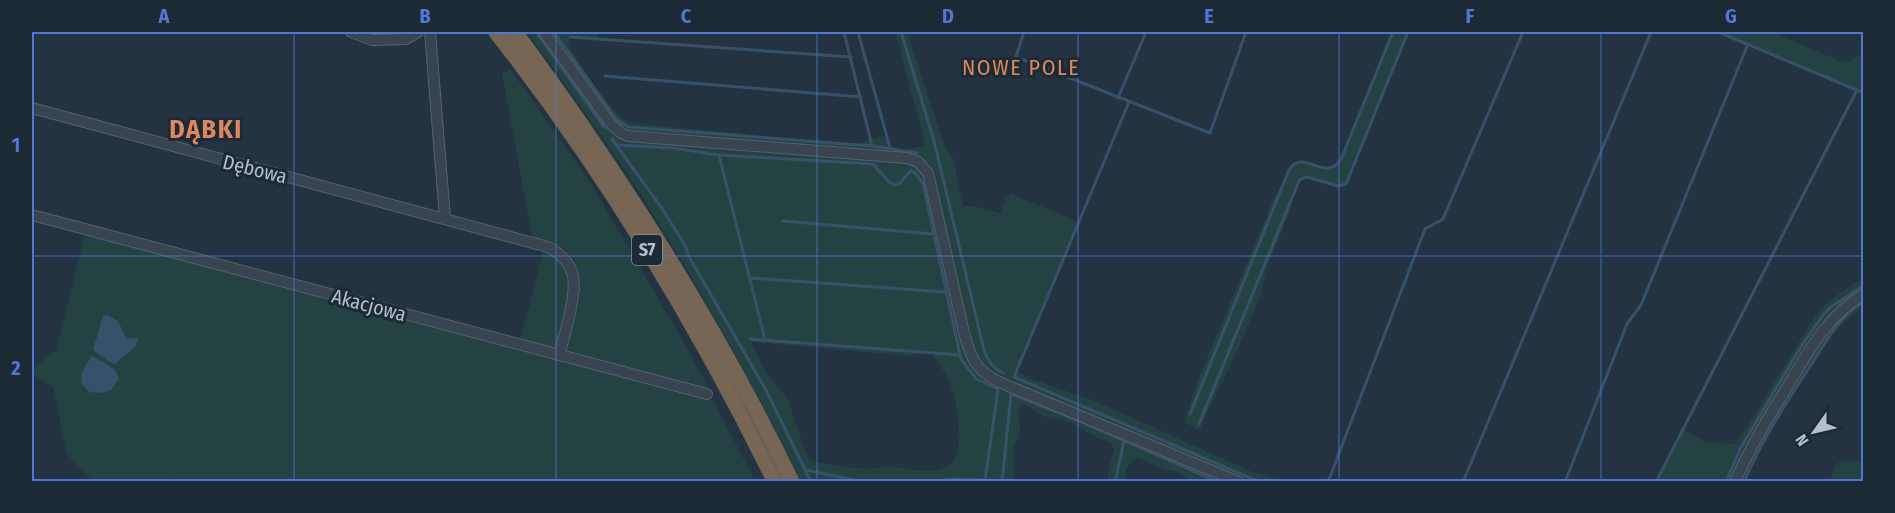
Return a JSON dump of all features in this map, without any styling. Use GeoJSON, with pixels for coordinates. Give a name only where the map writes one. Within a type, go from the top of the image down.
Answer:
{"type":"FeatureCollection","features":[{"type":"Feature","properties":{"kind":"highway","name":"S7"},"geometry":{"type":"LineString","coordinates":[[496,32],[576,141],[644,246],[708,353],[775,482]]}},
{"type":"Feature","properties":{"kind":"highway","name":"S7"},"geometry":{"type":"LineString","coordinates":[[516,32],[587,131],[657,237],[722,347],[792,482]]}},
{"type":"Feature","properties":{"kind":"street"},"geometry":{"type":"LineString","coordinates":[[351,32],[372,40],[406,39],[418,32]]}},
{"type":"Feature","properties":{"kind":"street"},"geometry":{"type":"LineString","coordinates":[[430,32],[445,218]]}},
{"type":"Feature","properties":{"kind":"street"},"geometry":{"type":"LineString","coordinates":[[544,32],[610,124],[628,136],[907,158],[918,162],[928,173],[970,354],[981,371],[999,382],[1239,482]]}},
{"type":"Feature","properties":{"kind":"street","name":"Dębowa"},"geometry":{"type":"LineString","coordinates":[[32,108],[445,218],[560,253],[573,271],[575,290],[559,355]]}},
{"type":"Feature","properties":{"kind":"street","name":"Akacjowa"},"geometry":{"type":"LineString","coordinates":[[32,215],[707,394]]}},
{"type":"Feature","properties":{"kind":"street"},"geometry":{"type":"LineString","coordinates":[[1735,482],[1759,433],[1811,346],[1837,314],[1863,294]]}},
{"type":"Feature","properties":{"kind":"green space"},"geometry":{"type":"Polygon","coordinates":[[[527,32],[598,32],[598,39],[570,37],[568,45],[605,100],[630,123],[744,134],[752,137],[857,145],[887,136],[890,148],[906,150],[925,146],[895,32],[907,32],[945,147],[954,160],[963,206],[974,206],[1000,213],[1006,198],[1012,194],[1079,222],[1017,371],[1032,379],[1095,401],[1250,471],[1281,481],[1192,481],[1173,470],[1165,470],[1138,458],[1128,467],[1126,481],[1108,481],[1114,449],[1111,443],[1063,419],[1048,418],[1023,404],[1018,409],[1020,433],[1013,447],[1012,481],[801,481],[747,375],[667,237],[588,116],[527,32]],[[751,342],[765,371],[790,402],[794,420],[809,460],[871,469],[888,467],[932,471],[947,466],[957,455],[958,422],[949,381],[932,353],[919,352],[913,356],[751,342]]]}},
{"type":"Feature","properties":{"kind":"green space"},"geometry":{"type":"Polygon","coordinates":[[[1393,32],[1408,32],[1348,181],[1342,186],[1308,177],[1296,186],[1291,201],[1292,207],[1266,270],[1261,295],[1199,430],[1184,422],[1199,377],[1275,196],[1279,193],[1288,171],[1294,164],[1306,162],[1330,168],[1341,159],[1393,32]]]}},
{"type":"Feature","properties":{"kind":"green space"},"geometry":{"type":"Polygon","coordinates":[[[1718,32],[1772,32],[1842,62],[1852,60],[1863,50],[1863,93],[1718,32]]]}},
{"type":"Feature","properties":{"kind":"green space"},"geometry":{"type":"Polygon","coordinates":[[[510,69],[588,179],[709,389],[565,353],[577,312],[580,283],[578,270],[573,258],[563,248],[532,237],[502,73],[510,69]]]}},
{"type":"Feature","properties":{"kind":"green space"},"geometry":{"type":"Polygon","coordinates":[[[85,233],[714,401],[755,481],[174,482],[171,478],[165,482],[93,481],[67,454],[53,387],[34,375],[33,368],[56,350],[85,233]]]}},
{"type":"Feature","properties":{"kind":"green space"},"geometry":{"type":"Polygon","coordinates":[[[543,252],[554,256],[563,264],[569,275],[571,286],[568,309],[556,350],[520,341],[543,252]]]}},
{"type":"Feature","properties":{"kind":"green space"},"geometry":{"type":"Polygon","coordinates":[[[1863,278],[1863,307],[1843,323],[1822,347],[1772,425],[1744,481],[1656,482],[1683,429],[1705,442],[1734,444],[1746,429],[1815,317],[1834,298],[1863,278]]]}},
{"type":"Feature","properties":{"kind":"green space"},"geometry":{"type":"Polygon","coordinates":[[[1860,461],[1863,464],[1863,481],[1830,481],[1837,463],[1860,461]]]}},
{"type":"Feature","properties":{"kind":"water"},"geometry":{"type":"Polygon","coordinates":[[[107,315],[118,321],[126,338],[139,338],[135,347],[115,364],[93,350],[103,316],[107,315]]]}},
{"type":"Feature","properties":{"kind":"water"},"geometry":{"type":"Polygon","coordinates":[[[91,356],[115,371],[119,379],[111,390],[100,393],[89,392],[81,383],[82,372],[91,356]]]}},
{"type":"Feature","properties":{"kind":"waterway"},"geometry":{"type":"LineString","coordinates":[[536,32],[604,127]]}},
{"type":"Feature","properties":{"kind":"waterway"},"geometry":{"type":"LineString","coordinates":[[554,32],[616,119],[628,127],[872,146],[918,153]]}},
{"type":"Feature","properties":{"kind":"waterway"},"geometry":{"type":"LineString","coordinates":[[844,32],[872,146]]}},
{"type":"Feature","properties":{"kind":"waterway"},"geometry":{"type":"LineString","coordinates":[[858,32],[890,148]]}},
{"type":"Feature","properties":{"kind":"waterway"},"geometry":{"type":"LineString","coordinates":[[901,32],[934,141],[984,350],[991,363],[1003,373]]}},
{"type":"Feature","properties":{"kind":"waterway"},"geometry":{"type":"LineString","coordinates":[[1024,32],[1016,57],[1210,133],[1246,32]]}},
{"type":"Feature","properties":{"kind":"waterway"},"geometry":{"type":"LineString","coordinates":[[1118,98],[1146,32]]}},
{"type":"Feature","properties":{"kind":"waterway"},"geometry":{"type":"LineString","coordinates":[[1190,414],[1289,170],[1301,162],[1328,168],[1335,166],[1341,159],[1393,32]]}},
{"type":"Feature","properties":{"kind":"waterway"},"geometry":{"type":"LineString","coordinates":[[1199,424],[1299,181],[1307,177],[1338,186],[1346,184],[1408,32]]}},
{"type":"Feature","properties":{"kind":"waterway"},"geometry":{"type":"LineString","coordinates":[[1328,482],[1425,229],[1443,219],[1523,32]]}},
{"type":"Feature","properties":{"kind":"waterway"},"geometry":{"type":"LineString","coordinates":[[1463,482],[1651,32]]}},
{"type":"Feature","properties":{"kind":"waterway"},"geometry":{"type":"LineString","coordinates":[[1718,32],[1864,93]]}},
{"type":"Feature","properties":{"kind":"waterway"},"geometry":{"type":"LineString","coordinates":[[570,37],[851,57]]}},
{"type":"Feature","properties":{"kind":"waterway"},"geometry":{"type":"LineString","coordinates":[[1565,482],[1627,324],[1641,305],[1748,44]]}},
{"type":"Feature","properties":{"kind":"waterway"},"geometry":{"type":"LineString","coordinates":[[605,76],[861,97]]}},
{"type":"Feature","properties":{"kind":"waterway"},"geometry":{"type":"LineString","coordinates":[[1656,482],[1857,90]]}},
{"type":"Feature","properties":{"kind":"waterway"},"geometry":{"type":"LineString","coordinates":[[1129,102],[1014,377],[1260,482]]}},
{"type":"Feature","properties":{"kind":"waterway"},"geometry":{"type":"LineString","coordinates":[[612,139],[663,210],[686,247],[688,255],[767,392],[811,482]]}},
{"type":"Feature","properties":{"kind":"waterway"},"geometry":{"type":"LineString","coordinates":[[617,145],[673,148],[718,155],[873,164],[889,182],[895,185],[900,183],[911,170],[917,175],[923,184],[961,359],[976,379],[998,389],[985,480],[954,479],[923,482]]}},
{"type":"Feature","properties":{"kind":"waterway"},"geometry":{"type":"LineString","coordinates":[[719,155],[765,340]]}},
{"type":"Feature","properties":{"kind":"waterway"},"geometry":{"type":"LineString","coordinates":[[783,221],[933,234]]}},
{"type":"Feature","properties":{"kind":"waterway"},"geometry":{"type":"LineString","coordinates":[[750,278],[945,292]]}},
{"type":"Feature","properties":{"kind":"waterway"},"geometry":{"type":"LineString","coordinates":[[1726,482],[1740,449],[1802,345],[1823,315],[1864,285]]}},
{"type":"Feature","properties":{"kind":"waterway"},"geometry":{"type":"LineString","coordinates":[[1744,482],[1775,422],[1828,338],[1840,322],[1864,301]]}},
{"type":"Feature","properties":{"kind":"waterway"},"geometry":{"type":"LineString","coordinates":[[750,339],[960,355]]}},
{"type":"Feature","properties":{"kind":"waterway"},"geometry":{"type":"LineString","coordinates":[[1002,482],[1011,394],[1070,417],[1218,482]]}},
{"type":"Feature","properties":{"kind":"waterway"},"geometry":{"type":"LineString","coordinates":[[1115,482],[1124,441]]}},
{"type":"Feature","properties":{"kind":"waterway"},"geometry":{"type":"LineString","coordinates":[[806,470],[863,482]]}},
{"type":"Feature","properties":{"kind":"district","name":"NOWE POLE"},"geometry":{"type":"Point","coordinates":[1021,67]}},
{"type":"Feature","properties":{"kind":"district","name":"DĄBKI"},"geometry":{"type":"Point","coordinates":[206,129]}}]}
